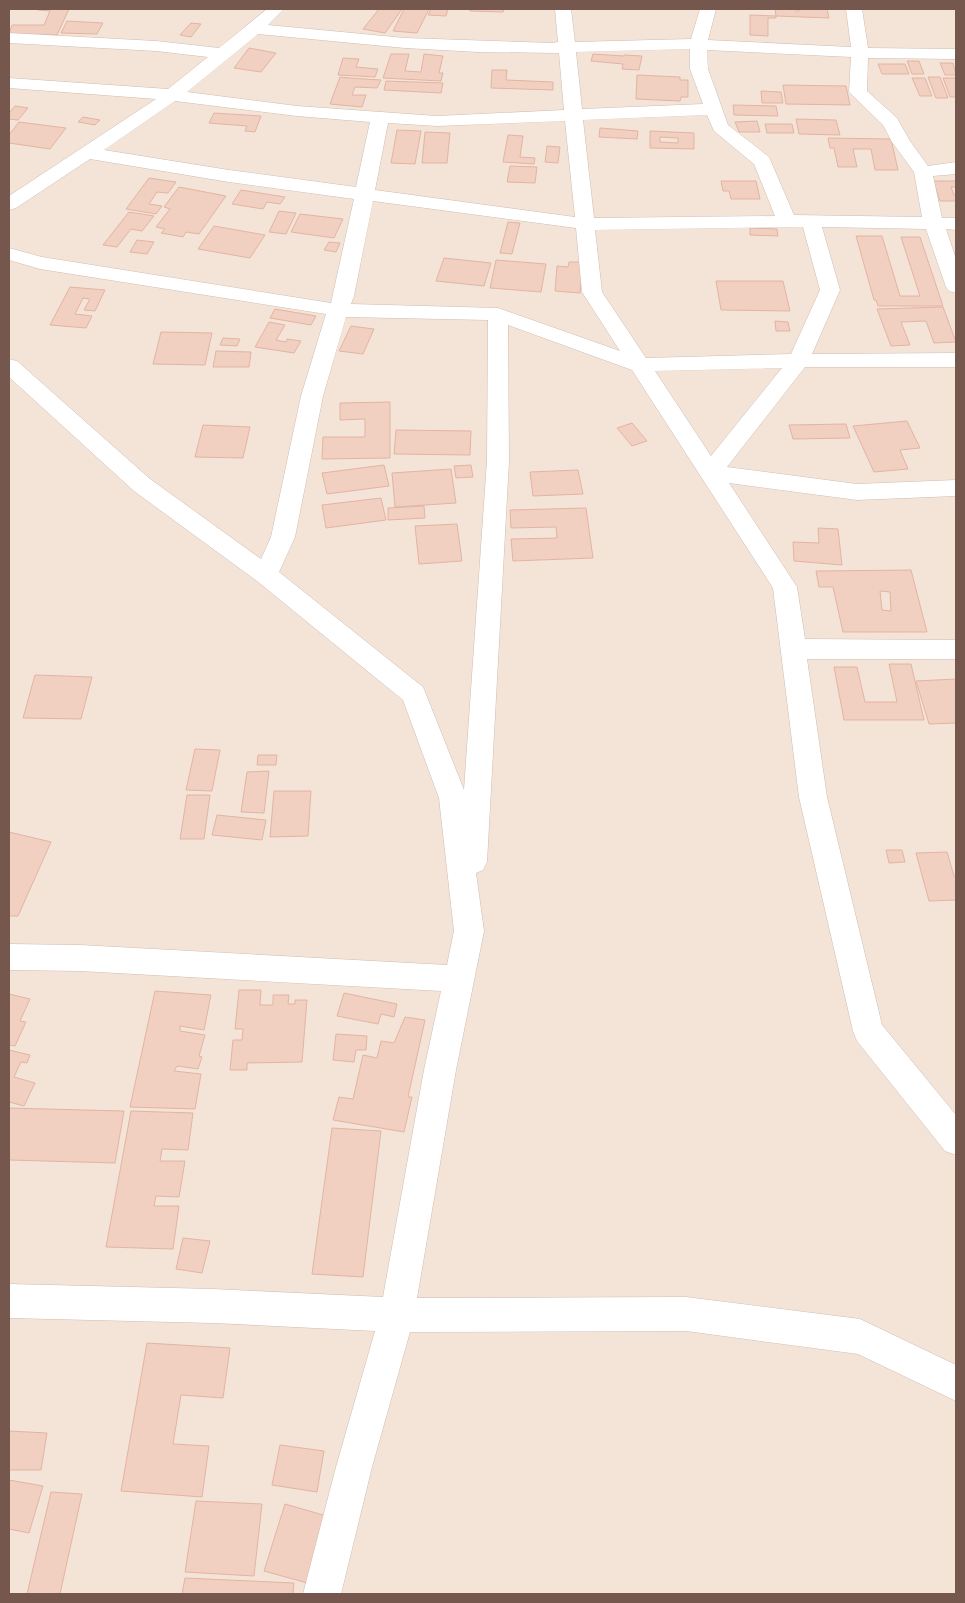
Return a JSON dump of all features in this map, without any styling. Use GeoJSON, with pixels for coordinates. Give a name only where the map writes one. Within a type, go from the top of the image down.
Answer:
{"type":"FeatureCollection","features":[{"type":"Feature","properties":{"kind":"street"},"geometry":{"type":"LineString","coordinates":[[254,29],[271,9]]}},
{"type":"Feature","properties":{"kind":"street"},"geometry":{"type":"LineString","coordinates":[[9,204],[154,109],[254,29],[276,9]]}},
{"type":"Feature","properties":{"kind":"street"},"geometry":{"type":"LineString","coordinates":[[563,9],[592,292],[785,587],[813,797],[868,1031],[956,1140]]}},
{"type":"Feature","properties":{"kind":"street"},"geometry":{"type":"LineString","coordinates":[[708,9],[698,44],[699,69],[720,127],[762,162],[779,198],[787,222]]}},
{"type":"Feature","properties":{"kind":"street"},"geometry":{"type":"LineString","coordinates":[[698,44],[714,9]]}},
{"type":"Feature","properties":{"kind":"street"},"geometry":{"type":"LineString","coordinates":[[855,9],[860,36],[858,92],[891,122],[901,142],[923,172],[934,224],[956,287]]}},
{"type":"Feature","properties":{"kind":"street"},"geometry":{"type":"LineString","coordinates":[[254,29],[405,43],[567,41],[698,44],[860,53],[956,54]]}},
{"type":"Feature","properties":{"kind":"street"},"geometry":{"type":"LineString","coordinates":[[9,38],[156,46],[223,54]]}},
{"type":"Feature","properties":{"kind":"street"},"geometry":{"type":"LineString","coordinates":[[9,83],[172,95],[298,111],[437,121],[714,109]]}},
{"type":"Feature","properties":{"kind":"street"},"geometry":{"type":"LineString","coordinates":[[266,576],[283,537],[312,396],[344,296],[380,117]]}},
{"type":"Feature","properties":{"kind":"street"},"geometry":{"type":"LineString","coordinates":[[88,153],[229,176],[586,224],[811,221],[956,224]]}},
{"type":"Feature","properties":{"kind":"street"},"geometry":{"type":"LineString","coordinates":[[923,172],[956,168]]}},
{"type":"Feature","properties":{"kind":"street"},"geometry":{"type":"LineString","coordinates":[[710,473],[798,362],[830,290],[811,221]]}},
{"type":"Feature","properties":{"kind":"street"},"geometry":{"type":"LineString","coordinates":[[9,254],[40,263],[338,310],[498,314],[639,365],[868,359],[956,360]]}},
{"type":"Feature","properties":{"kind":"street"},"geometry":{"type":"LineString","coordinates":[[322,1594],[354,1467],[397,1315],[440,1070],[469,931],[498,461],[498,314]]}},
{"type":"Feature","properties":{"kind":"street"},"geometry":{"type":"LineString","coordinates":[[9,366],[142,486],[266,576],[414,694],[453,798],[469,931]]}},
{"type":"Feature","properties":{"kind":"street"},"geometry":{"type":"LineString","coordinates":[[710,473],[856,492],[956,488]]}},
{"type":"Feature","properties":{"kind":"street"},"geometry":{"type":"LineString","coordinates":[[794,649],[956,649]]}},
{"type":"Feature","properties":{"kind":"street"},"geometry":{"type":"LineString","coordinates":[[9,957],[80,958],[458,978]]}},
{"type":"Feature","properties":{"kind":"street"},"geometry":{"type":"LineString","coordinates":[[9,1301],[213,1306],[397,1315],[686,1314],[860,1337],[956,1383]]}},
{"type":"Feature","properties":{"kind":"shaded area"},"geometry":{"type":"Polygon","coordinates":[[[9,9],[956,9],[956,1594],[9,1594],[9,9]]]}},
{"type":"Feature","properties":{"kind":"building"},"geometry":{"type":"Polygon","coordinates":[[[38,9],[69,9],[57,35],[9,34],[12,25],[44,25],[50,11],[38,9]]]}},
{"type":"Feature","properties":{"kind":"building"},"geometry":{"type":"Polygon","coordinates":[[[379,9],[402,9],[385,33],[363,29],[379,9]]]}},
{"type":"Feature","properties":{"kind":"building"},"geometry":{"type":"Polygon","coordinates":[[[404,9],[429,9],[417,33],[393,31],[404,9]]]}},
{"type":"Feature","properties":{"kind":"building"},"geometry":{"type":"Polygon","coordinates":[[[431,9],[448,9],[446,16],[428,15],[431,9]]]}},
{"type":"Feature","properties":{"kind":"building"},"geometry":{"type":"Polygon","coordinates":[[[470,9],[504,9],[503,12],[470,11],[470,9]]]}},
{"type":"Feature","properties":{"kind":"building"},"geometry":{"type":"Polygon","coordinates":[[[775,9],[796,9],[796,11],[799,11],[799,9],[827,9],[829,18],[776,16],[775,9]]]}},
{"type":"Feature","properties":{"kind":"building"},"geometry":{"type":"Polygon","coordinates":[[[750,15],[776,16],[776,18],[768,18],[768,36],[750,35],[750,15]]]}},
{"type":"Feature","properties":{"kind":"building"},"geometry":{"type":"Polygon","coordinates":[[[67,21],[103,23],[97,34],[61,33],[67,21]]]}},
{"type":"Feature","properties":{"kind":"building"},"geometry":{"type":"Polygon","coordinates":[[[191,23],[201,24],[191,37],[180,35],[191,23]]]}},
{"type":"Feature","properties":{"kind":"building"},"geometry":{"type":"Polygon","coordinates":[[[249,48],[276,53],[261,72],[234,68],[249,48]]]}},
{"type":"Feature","properties":{"kind":"building"},"geometry":{"type":"Polygon","coordinates":[[[391,54],[409,54],[405,71],[421,72],[424,54],[443,56],[439,73],[443,73],[441,81],[383,78],[391,54]]]}},
{"type":"Feature","properties":{"kind":"building"},"geometry":{"type":"Polygon","coordinates":[[[593,54],[642,56],[639,70],[622,69],[623,64],[591,61],[593,54]]]}},
{"type":"Feature","properties":{"kind":"building"},"geometry":{"type":"Polygon","coordinates":[[[343,58],[359,59],[356,67],[378,69],[375,77],[338,75],[343,58]]]}},
{"type":"Feature","properties":{"kind":"building"},"geometry":{"type":"Polygon","coordinates":[[[907,61],[919,61],[924,74],[912,74],[907,61]]]}},
{"type":"Feature","properties":{"kind":"building"},"geometry":{"type":"Polygon","coordinates":[[[940,63],[953,63],[956,75],[945,75],[940,63]]]}},
{"type":"Feature","properties":{"kind":"building"},"geometry":{"type":"Polygon","coordinates":[[[878,64],[905,64],[909,74],[882,74],[878,64]]]}},
{"type":"Feature","properties":{"kind":"building"},"geometry":{"type":"Polygon","coordinates":[[[492,70],[507,70],[506,80],[553,82],[553,90],[491,88],[492,70]]]}},
{"type":"Feature","properties":{"kind":"building"},"geometry":{"type":"Polygon","coordinates":[[[637,75],[680,77],[680,80],[688,80],[688,97],[681,97],[680,101],[636,99],[637,75]]]}},
{"type":"Feature","properties":{"kind":"building"},"geometry":{"type":"Polygon","coordinates":[[[340,77],[381,80],[377,88],[355,87],[352,95],[366,95],[362,107],[330,104],[340,77]]]}},
{"type":"Feature","properties":{"kind":"building"},"geometry":{"type":"Polygon","coordinates":[[[928,77],[940,77],[948,98],[936,98],[928,77]]]}},
{"type":"Feature","properties":{"kind":"building"},"geometry":{"type":"Polygon","coordinates":[[[912,78],[925,78],[932,96],[920,96],[912,78]]]}},
{"type":"Feature","properties":{"kind":"building"},"geometry":{"type":"Polygon","coordinates":[[[943,78],[956,78],[956,97],[950,97],[943,78]]]}},
{"type":"Feature","properties":{"kind":"building"},"geometry":{"type":"Polygon","coordinates":[[[386,81],[443,83],[441,93],[384,90],[386,81]]]}},
{"type":"Feature","properties":{"kind":"building"},"geometry":{"type":"Polygon","coordinates":[[[783,85],[846,86],[850,105],[786,104],[783,85]]]}},
{"type":"Feature","properties":{"kind":"building"},"geometry":{"type":"Polygon","coordinates":[[[761,91],[781,92],[783,103],[762,103],[761,91]]]}},
{"type":"Feature","properties":{"kind":"building"},"geometry":{"type":"Polygon","coordinates":[[[733,105],[776,106],[778,116],[734,115],[733,105]]]}},
{"type":"Feature","properties":{"kind":"building"},"geometry":{"type":"Polygon","coordinates":[[[15,106],[28,108],[18,120],[9,119],[9,113],[15,106]]]}},
{"type":"Feature","properties":{"kind":"building"},"geometry":{"type":"Polygon","coordinates":[[[214,113],[261,116],[255,132],[245,131],[247,126],[209,123],[214,113]]]}},
{"type":"Feature","properties":{"kind":"building"},"geometry":{"type":"Polygon","coordinates":[[[83,117],[100,120],[95,125],[78,122],[83,117]]]}},
{"type":"Feature","properties":{"kind":"building"},"geometry":{"type":"Polygon","coordinates":[[[796,119],[836,120],[840,135],[799,134],[796,119]]]}},
{"type":"Feature","properties":{"kind":"building"},"geometry":{"type":"Polygon","coordinates":[[[757,121],[760,132],[739,132],[735,122],[757,121]]]}},
{"type":"Feature","properties":{"kind":"building"},"geometry":{"type":"Polygon","coordinates":[[[19,122],[66,128],[50,149],[9,143],[9,135],[19,122]]]}},
{"type":"Feature","properties":{"kind":"building"},"geometry":{"type":"Polygon","coordinates":[[[765,124],[792,124],[794,133],[767,133],[765,124]]]}},
{"type":"Feature","properties":{"kind":"building"},"geometry":{"type":"Polygon","coordinates":[[[600,128],[638,131],[637,139],[599,137],[600,128]]]}},
{"type":"Feature","properties":{"kind":"building"},"geometry":{"type":"Polygon","coordinates":[[[397,130],[421,131],[415,164],[391,163],[397,130]]]}},
{"type":"Feature","properties":{"kind":"building"},"geometry":{"type":"Polygon","coordinates":[[[650,131],[694,133],[694,149],[650,148],[650,131]],[[660,137],[660,142],[678,143],[678,138],[660,137]]]}},
{"type":"Feature","properties":{"kind":"building"},"geometry":{"type":"Polygon","coordinates":[[[425,132],[450,133],[447,163],[422,163],[425,132]]]}},
{"type":"Feature","properties":{"kind":"building"},"geometry":{"type":"Polygon","coordinates":[[[508,135],[523,136],[520,157],[535,158],[534,164],[503,162],[508,135]]]}},
{"type":"Feature","properties":{"kind":"building"},"geometry":{"type":"Polygon","coordinates":[[[828,138],[891,139],[898,170],[875,170],[871,149],[853,149],[857,167],[838,167],[834,148],[830,148],[828,138]]]}},
{"type":"Feature","properties":{"kind":"building"},"geometry":{"type":"Polygon","coordinates":[[[547,146],[560,147],[558,163],[545,162],[547,146]]]}},
{"type":"Feature","properties":{"kind":"building"},"geometry":{"type":"Polygon","coordinates":[[[510,166],[537,167],[535,183],[507,182],[510,166]]]}},
{"type":"Feature","properties":{"kind":"building"},"geometry":{"type":"Polygon","coordinates":[[[149,178],[176,182],[168,193],[157,192],[149,204],[162,206],[156,214],[126,209],[149,178]]]}},
{"type":"Feature","properties":{"kind":"building"},"geometry":{"type":"Polygon","coordinates":[[[721,181],[756,181],[760,199],[731,199],[729,191],[723,191],[721,181]]]}},
{"type":"Feature","properties":{"kind":"building"},"geometry":{"type":"Polygon","coordinates":[[[933,181],[956,181],[956,187],[951,187],[954,195],[956,195],[956,201],[940,201],[933,181]]]}},
{"type":"Feature","properties":{"kind":"building"},"geometry":{"type":"Polygon","coordinates":[[[179,187],[226,196],[199,234],[186,232],[183,237],[161,233],[165,229],[156,227],[170,209],[164,207],[179,187]]]}},
{"type":"Feature","properties":{"kind":"building"},"geometry":{"type":"Polygon","coordinates":[[[241,190],[285,197],[280,204],[267,202],[263,209],[232,204],[241,190]]]}},
{"type":"Feature","properties":{"kind":"building"},"geometry":{"type":"Polygon","coordinates":[[[279,211],[296,213],[286,234],[269,232],[279,211]]]}},
{"type":"Feature","properties":{"kind":"building"},"geometry":{"type":"Polygon","coordinates":[[[129,212],[154,216],[142,231],[131,229],[117,247],[103,245],[129,212]]]}},
{"type":"Feature","properties":{"kind":"building"},"geometry":{"type":"Polygon","coordinates":[[[300,214],[343,219],[334,238],[291,232],[300,214]]]}},
{"type":"Feature","properties":{"kind":"building"},"geometry":{"type":"Polygon","coordinates":[[[508,222],[520,223],[512,254],[500,253],[508,222]]]}},
{"type":"Feature","properties":{"kind":"building"},"geometry":{"type":"Polygon","coordinates":[[[214,226],[265,235],[250,258],[198,249],[214,226]]]}},
{"type":"Feature","properties":{"kind":"building"},"geometry":{"type":"Polygon","coordinates":[[[750,228],[777,229],[778,236],[750,235],[750,228]]]}},
{"type":"Feature","properties":{"kind":"building"},"geometry":{"type":"Polygon","coordinates":[[[856,236],[882,236],[900,296],[920,296],[901,237],[920,237],[943,306],[878,306],[876,300],[874,300],[856,236]]]}},
{"type":"Feature","properties":{"kind":"building"},"geometry":{"type":"Polygon","coordinates":[[[137,240],[154,242],[147,254],[130,252],[137,240]]]}},
{"type":"Feature","properties":{"kind":"building"},"geometry":{"type":"Polygon","coordinates":[[[329,242],[340,243],[336,252],[324,250],[329,242]]]}},
{"type":"Feature","properties":{"kind":"building"},"geometry":{"type":"Polygon","coordinates":[[[444,258],[491,263],[484,286],[436,281],[444,258]]]}},
{"type":"Feature","properties":{"kind":"building"},"geometry":{"type":"Polygon","coordinates":[[[496,260],[546,264],[541,292],[490,288],[496,260]]]}},
{"type":"Feature","properties":{"kind":"building"},"geometry":{"type":"Polygon","coordinates":[[[569,262],[583,262],[580,293],[555,291],[557,266],[568,267],[569,262]]]}},
{"type":"Feature","properties":{"kind":"building"},"geometry":{"type":"Polygon","coordinates":[[[716,281],[783,281],[790,311],[721,310],[716,281]]]}},
{"type":"Feature","properties":{"kind":"building"},"geometry":{"type":"Polygon","coordinates":[[[70,287],[105,290],[95,311],[84,310],[90,299],[83,298],[75,314],[92,316],[86,328],[50,325],[70,287]]]}},
{"type":"Feature","properties":{"kind":"building"},"geometry":{"type":"Polygon","coordinates":[[[943,307],[956,342],[934,343],[926,321],[901,322],[910,345],[891,346],[877,309],[943,307]]]}},
{"type":"Feature","properties":{"kind":"building"},"geometry":{"type":"Polygon","coordinates":[[[275,309],[316,316],[311,325],[270,318],[275,309]]]}},
{"type":"Feature","properties":{"kind":"building"},"geometry":{"type":"Polygon","coordinates":[[[775,321],[788,322],[790,331],[776,331],[775,321]]]}},
{"type":"Feature","properties":{"kind":"building"},"geometry":{"type":"Polygon","coordinates":[[[269,322],[285,325],[276,340],[286,342],[287,339],[301,341],[294,353],[255,347],[269,322]]]}},
{"type":"Feature","properties":{"kind":"building"},"geometry":{"type":"Polygon","coordinates":[[[351,326],[374,329],[363,354],[339,351],[351,326]]]}},
{"type":"Feature","properties":{"kind":"building"},"geometry":{"type":"Polygon","coordinates":[[[161,332],[212,333],[205,365],[153,364],[161,332]]]}},
{"type":"Feature","properties":{"kind":"building"},"geometry":{"type":"Polygon","coordinates":[[[223,338],[240,339],[237,346],[220,345],[223,338]]]}},
{"type":"Feature","properties":{"kind":"building"},"geometry":{"type":"Polygon","coordinates":[[[216,351],[251,352],[249,367],[213,367],[216,351]]]}},
{"type":"Feature","properties":{"kind":"building"},"geometry":{"type":"Polygon","coordinates":[[[390,402],[390,458],[322,459],[323,437],[365,437],[365,419],[340,420],[340,403],[390,402]]]}},
{"type":"Feature","properties":{"kind":"building"},"geometry":{"type":"Polygon","coordinates":[[[907,421],[920,448],[900,450],[908,469],[874,472],[853,426],[907,421]]]}},
{"type":"Feature","properties":{"kind":"building"},"geometry":{"type":"Polygon","coordinates":[[[632,423],[647,441],[632,446],[617,428],[632,423]]]}},
{"type":"Feature","properties":{"kind":"building"},"geometry":{"type":"Polygon","coordinates":[[[846,424],[850,438],[793,439],[789,425],[846,424]]]}},
{"type":"Feature","properties":{"kind":"building"},"geometry":{"type":"Polygon","coordinates":[[[203,425],[250,427],[243,458],[195,457],[203,425]]]}},
{"type":"Feature","properties":{"kind":"building"},"geometry":{"type":"Polygon","coordinates":[[[396,430],[471,431],[470,455],[394,454],[396,430]]]}},
{"type":"Feature","properties":{"kind":"building"},"geometry":{"type":"Polygon","coordinates":[[[384,465],[389,486],[327,494],[322,473],[384,465]]]}},
{"type":"Feature","properties":{"kind":"building"},"geometry":{"type":"Polygon","coordinates":[[[471,465],[473,477],[456,478],[454,466],[471,465]]]}},
{"type":"Feature","properties":{"kind":"building"},"geometry":{"type":"Polygon","coordinates":[[[451,469],[456,503],[395,507],[392,473],[451,469]]]}},
{"type":"Feature","properties":{"kind":"building"},"geometry":{"type":"Polygon","coordinates":[[[578,470],[583,494],[533,496],[530,472],[578,470]]]}},
{"type":"Feature","properties":{"kind":"building"},"geometry":{"type":"Polygon","coordinates":[[[381,498],[386,520],[326,528],[322,505],[381,498]]]}},
{"type":"Feature","properties":{"kind":"building"},"geometry":{"type":"Polygon","coordinates":[[[424,506],[425,518],[388,520],[388,508],[424,506]]]}},
{"type":"Feature","properties":{"kind":"building"},"geometry":{"type":"Polygon","coordinates":[[[586,508],[593,558],[513,561],[511,539],[557,538],[556,527],[511,528],[510,510],[586,508]]]}},
{"type":"Feature","properties":{"kind":"building"},"geometry":{"type":"Polygon","coordinates":[[[457,524],[462,561],[419,564],[415,526],[457,524]]]}},
{"type":"Feature","properties":{"kind":"building"},"geometry":{"type":"Polygon","coordinates":[[[818,528],[838,529],[842,565],[794,561],[793,542],[819,543],[818,528]]]}},
{"type":"Feature","properties":{"kind":"building"},"geometry":{"type":"Polygon","coordinates":[[[911,570],[927,632],[843,632],[833,587],[819,587],[816,571],[911,570]],[[880,591],[882,610],[891,611],[890,592],[880,591]]]}},
{"type":"Feature","properties":{"kind":"building"},"geometry":{"type":"Polygon","coordinates":[[[889,664],[911,664],[924,720],[844,720],[834,667],[857,667],[865,702],[897,702],[889,664]]]}},
{"type":"Feature","properties":{"kind":"building"},"geometry":{"type":"Polygon","coordinates":[[[35,675],[92,677],[81,719],[23,718],[35,675]]]}},
{"type":"Feature","properties":{"kind":"building"},"geometry":{"type":"Polygon","coordinates":[[[956,679],[956,723],[929,724],[916,681],[956,679]]]}},
{"type":"Feature","properties":{"kind":"building"},"geometry":{"type":"Polygon","coordinates":[[[195,749],[220,750],[212,791],[186,790],[195,749]]]}},
{"type":"Feature","properties":{"kind":"building"},"geometry":{"type":"Polygon","coordinates":[[[258,755],[277,755],[276,765],[257,765],[258,755]]]}},
{"type":"Feature","properties":{"kind":"building"},"geometry":{"type":"Polygon","coordinates":[[[269,771],[264,813],[241,812],[247,772],[269,771]]]}},
{"type":"Feature","properties":{"kind":"building"},"geometry":{"type":"Polygon","coordinates":[[[274,791],[311,791],[308,836],[270,837],[274,791]]]}},
{"type":"Feature","properties":{"kind":"building"},"geometry":{"type":"Polygon","coordinates":[[[187,795],[210,795],[204,839],[180,839],[187,795]]]}},
{"type":"Feature","properties":{"kind":"building"},"geometry":{"type":"Polygon","coordinates":[[[217,815],[266,820],[262,840],[212,835],[217,815]]]}},
{"type":"Feature","properties":{"kind":"building"},"geometry":{"type":"Polygon","coordinates":[[[9,832],[51,842],[18,916],[9,916],[9,832]]]}},
{"type":"Feature","properties":{"kind":"building"},"geometry":{"type":"Polygon","coordinates":[[[886,850],[902,850],[905,862],[889,863],[886,850]]]}},
{"type":"Feature","properties":{"kind":"building"},"geometry":{"type":"Polygon","coordinates":[[[947,852],[954,876],[956,876],[956,900],[929,901],[916,853],[947,852]]]}},
{"type":"Feature","properties":{"kind":"building"},"geometry":{"type":"Polygon","coordinates":[[[239,990],[261,990],[260,1005],[273,1005],[273,995],[289,995],[288,1004],[295,1004],[295,1000],[307,1000],[302,1062],[247,1063],[247,1070],[230,1070],[233,1040],[242,1040],[243,1029],[235,1029],[239,990]]]}},
{"type":"Feature","properties":{"kind":"building"},"geometry":{"type":"Polygon","coordinates":[[[155,991],[211,995],[204,1030],[180,1026],[180,1031],[205,1035],[199,1056],[202,1057],[198,1069],[177,1066],[174,1071],[201,1074],[195,1109],[130,1107],[155,991]]]}},
{"type":"Feature","properties":{"kind":"building"},"geometry":{"type":"Polygon","coordinates":[[[344,993],[397,1004],[394,1017],[381,1014],[378,1024],[337,1016],[344,993]]]}},
{"type":"Feature","properties":{"kind":"building"},"geometry":{"type":"Polygon","coordinates":[[[9,994],[30,999],[20,1021],[26,1022],[15,1046],[9,1045],[9,994]]]}},
{"type":"Feature","properties":{"kind":"building"},"geometry":{"type":"Polygon","coordinates":[[[405,1017],[425,1020],[408,1097],[412,1097],[404,1132],[333,1120],[339,1097],[353,1099],[363,1055],[377,1058],[381,1041],[394,1043],[405,1017]]]}},
{"type":"Feature","properties":{"kind":"building"},"geometry":{"type":"Polygon","coordinates":[[[336,1034],[367,1036],[366,1050],[356,1050],[354,1062],[333,1060],[336,1034]]]}},
{"type":"Feature","properties":{"kind":"building"},"geometry":{"type":"Polygon","coordinates":[[[9,1050],[30,1055],[27,1063],[21,1062],[14,1077],[35,1083],[24,1106],[9,1102],[9,1050]]]}},
{"type":"Feature","properties":{"kind":"building"},"geometry":{"type":"Polygon","coordinates":[[[9,1108],[124,1111],[115,1163],[9,1160],[9,1108]]]}},
{"type":"Feature","properties":{"kind":"building"},"geometry":{"type":"Polygon","coordinates":[[[131,1111],[193,1113],[188,1150],[162,1149],[160,1161],[185,1161],[179,1197],[156,1196],[154,1206],[179,1206],[173,1249],[106,1247],[131,1111]]]}},
{"type":"Feature","properties":{"kind":"building"},"geometry":{"type":"Polygon","coordinates":[[[332,1128],[381,1131],[363,1277],[312,1274],[332,1128]]]}},
{"type":"Feature","properties":{"kind":"building"},"geometry":{"type":"Polygon","coordinates":[[[183,1238],[210,1241],[202,1273],[176,1269],[183,1238]]]}},
{"type":"Feature","properties":{"kind":"building"},"geometry":{"type":"Polygon","coordinates":[[[147,1343],[230,1348],[223,1398],[181,1395],[173,1444],[209,1446],[202,1497],[121,1491],[147,1343]]]}},
{"type":"Feature","properties":{"kind":"building"},"geometry":{"type":"Polygon","coordinates":[[[9,1431],[47,1433],[41,1470],[9,1470],[9,1431]]]}},
{"type":"Feature","properties":{"kind":"building"},"geometry":{"type":"Polygon","coordinates":[[[280,1445],[324,1451],[317,1492],[272,1485],[280,1445]]]}},
{"type":"Feature","properties":{"kind":"building"},"geometry":{"type":"Polygon","coordinates":[[[9,1480],[43,1486],[29,1533],[9,1529],[9,1480]]]}},
{"type":"Feature","properties":{"kind":"building"},"geometry":{"type":"Polygon","coordinates":[[[51,1492],[82,1494],[60,1594],[27,1594],[51,1492]]]}},
{"type":"Feature","properties":{"kind":"building"},"geometry":{"type":"Polygon","coordinates":[[[196,1501],[262,1504],[254,1576],[185,1572],[196,1501]]]}},
{"type":"Feature","properties":{"kind":"building"},"geometry":{"type":"Polygon","coordinates":[[[285,1504],[337,1519],[318,1586],[264,1571],[285,1504]]]}},
{"type":"Feature","properties":{"kind":"building"},"geometry":{"type":"Polygon","coordinates":[[[185,1578],[294,1583],[293,1594],[182,1594],[185,1578]]]}}]}
